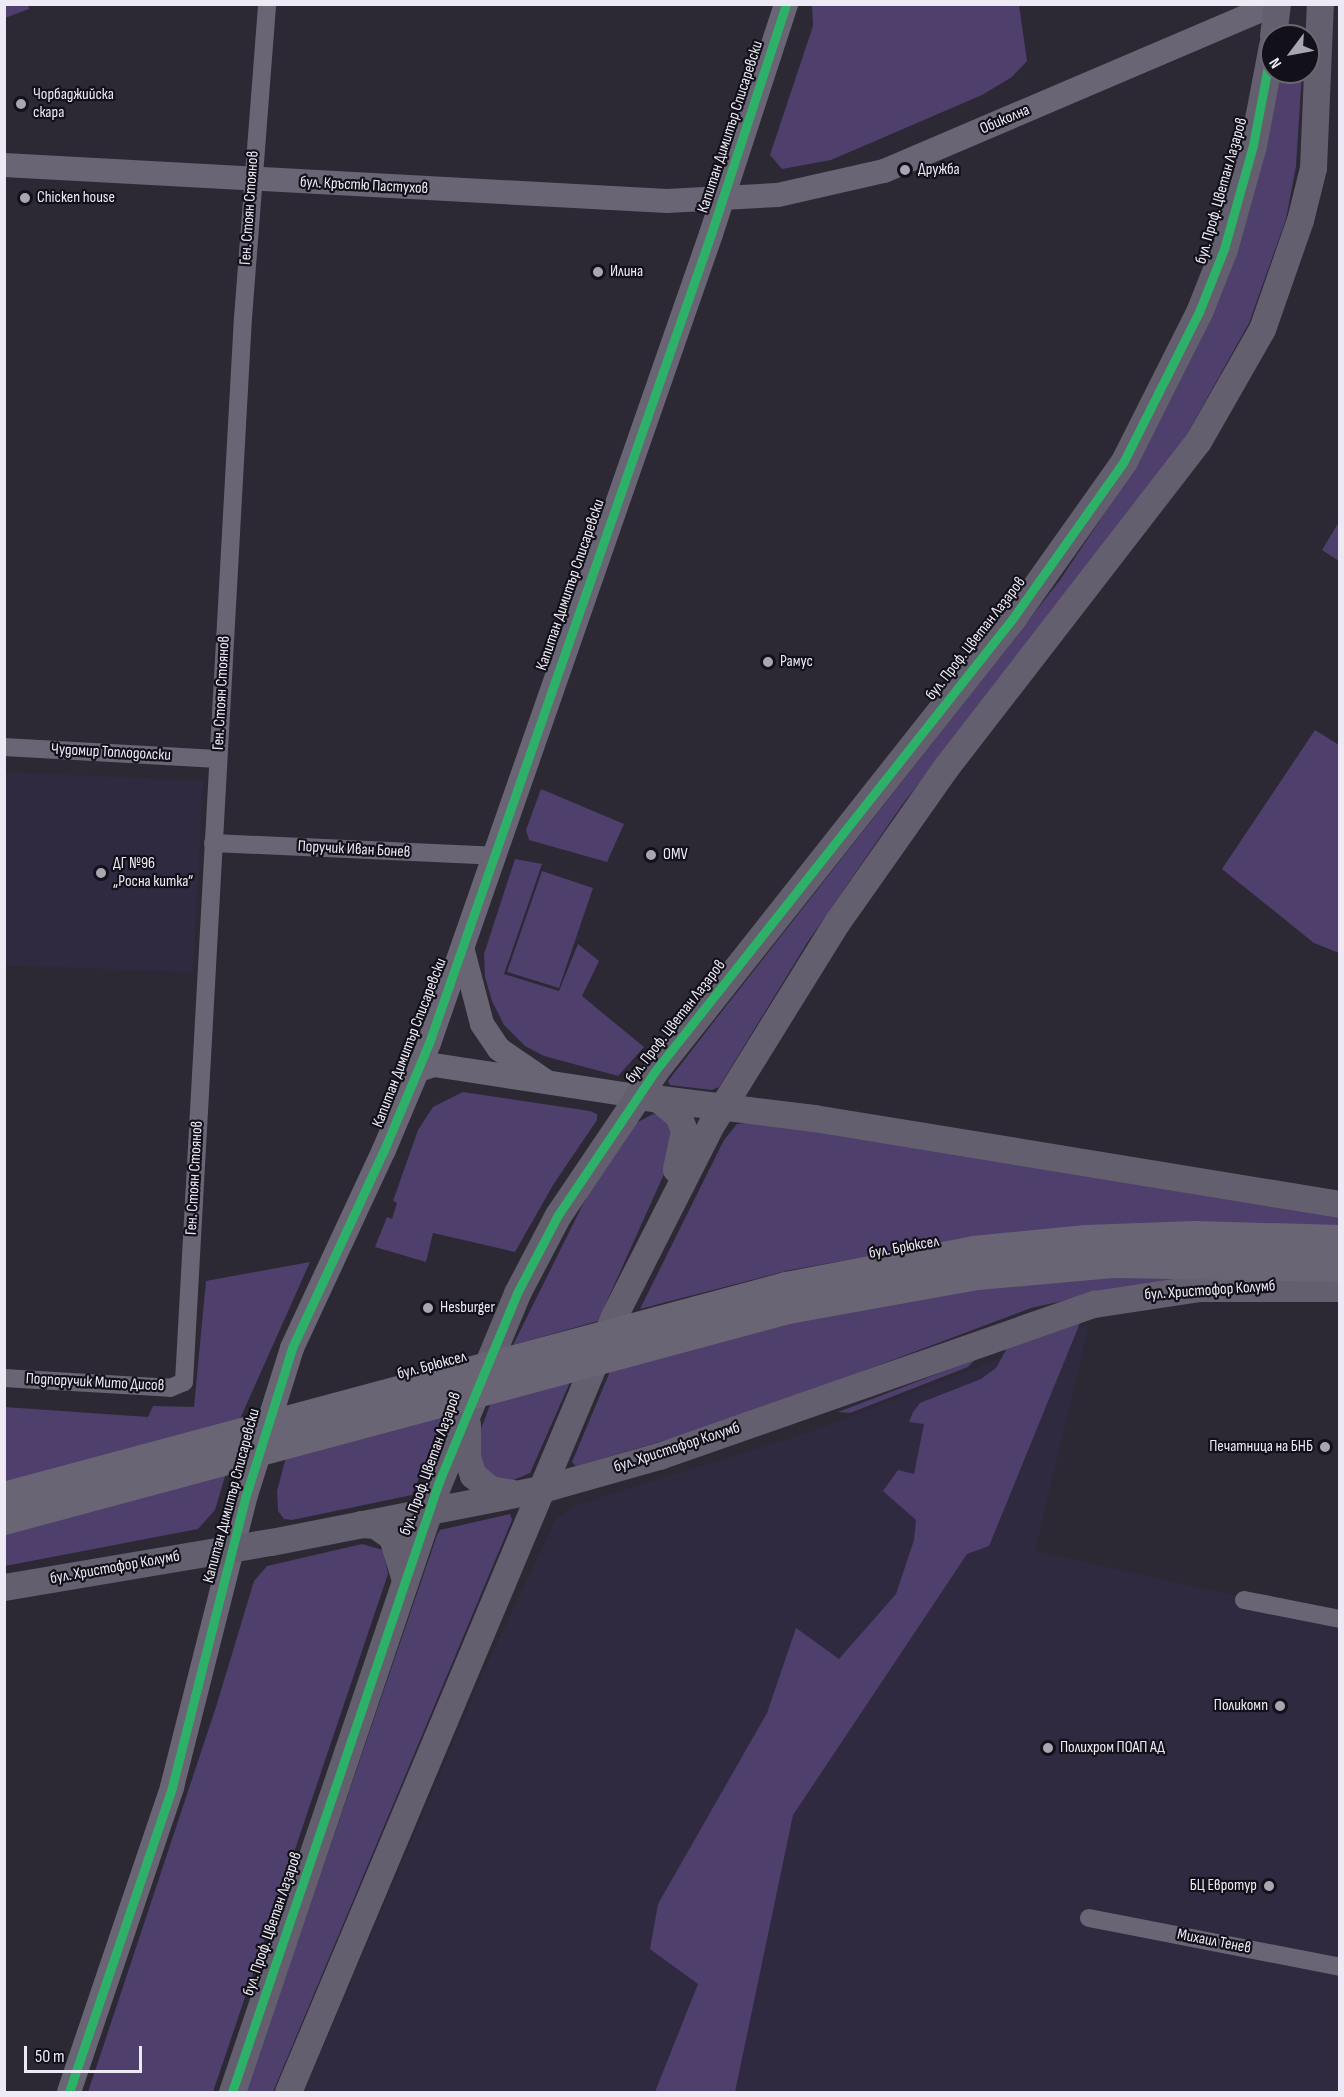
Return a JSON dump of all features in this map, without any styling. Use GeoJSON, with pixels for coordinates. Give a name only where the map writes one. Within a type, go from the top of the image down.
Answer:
{"type":"FeatureCollection","features":[{"type":"Feature","properties":{"kind":"main road"},"geometry":{"type":"LineString","coordinates":[[1274,24],[1277,4]]}},
{"type":"Feature","properties":{"kind":"main road"},"geometry":{"type":"LineString","coordinates":[[288,2092],[614,1316],[662,1216],[722,1106],[837,922],[939,777],[1182,462],[1240,371],[1275,296],[1307,195],[1318,109],[1320,4]]}},
{"type":"Feature","properties":{"kind":"main road","name":"бул. Проф. Цветан Лазаров"},"geometry":{"type":"LineString","coordinates":[[232,2092],[429,1511],[500,1328],[558,1215],[1013,618],[1124,461],[1199,312],[1224,249],[1253,145],[1265,84]]}},
{"type":"Feature","properties":{"kind":"main road"},"geometry":{"type":"LineString","coordinates":[[767,1031],[756,1071],[759,1090],[773,1102],[814,1118]]}},
{"type":"Feature","properties":{"kind":"main road"},"geometry":{"type":"LineString","coordinates":[[647,1098],[814,1118],[1340,1204]]}},
{"type":"Feature","properties":{"kind":"main road"},"geometry":{"type":"LineString","coordinates":[[647,1098],[678,1115],[684,1131],[662,1216]]}},
{"type":"Feature","properties":{"kind":"main road","name":"бул. Брюксел"},"geometry":{"type":"LineString","coordinates":[[4,1520],[788,1309],[975,1263],[1086,1240],[1162,1237],[1340,1240]]}},
{"type":"Feature","properties":{"kind":"main road","name":"бул. Брюксел"},"geometry":{"type":"LineString","coordinates":[[4,1497],[786,1287],[975,1263],[1340,1267]]}},
{"type":"Feature","properties":{"kind":"main road","name":"бул. Христофор Колумб"},"geometry":{"type":"LineString","coordinates":[[4,1587],[232,1548],[542,1488],[659,1456],[1094,1304],[1200,1288],[1340,1288]]}},
{"type":"Feature","properties":{"kind":"main road"},"geometry":{"type":"LineString","coordinates":[[468,1408],[467,1457],[473,1475],[490,1489],[515,1494]]}},
{"type":"Feature","properties":{"kind":"main road"},"geometry":{"type":"LineString","coordinates":[[361,1524],[375,1525],[392,1537],[405,1580]]}},
{"type":"Feature","properties":{"kind":"street","name":"Ген. Стоян Стоянов"},"geometry":{"type":"LineString","coordinates":[[184,1382],[252,180],[267,4]]}},
{"type":"Feature","properties":{"kind":"street","name":"Капитан Димитър Списаревски"},"geometry":{"type":"LineString","coordinates":[[69,2092],[172,1787],[232,1548],[292,1348],[418,1070],[462,951],[723,199],[786,4]]}},
{"type":"Feature","properties":{"kind":"street","name":"Обиколна"},"geometry":{"type":"LineString","coordinates":[[723,199],[778,195],[884,171],[1277,4]]}},
{"type":"Feature","properties":{"kind":"street","name":"бул. Кръстю Пастухов"},"geometry":{"type":"LineString","coordinates":[[4,165],[667,201],[723,199]]}},
{"type":"Feature","properties":{"kind":"street","name":"Чудомир Топлодолски"},"geometry":{"type":"LineString","coordinates":[[4,747],[218,759]]}},
{"type":"Feature","properties":{"kind":"street","name":"Поручик Иван Бонев"},"geometry":{"type":"LineString","coordinates":[[213,843],[494,856]]}},
{"type":"Feature","properties":{"kind":"street"},"geometry":{"type":"LineString","coordinates":[[462,951],[470,987],[488,1032],[499,1049],[548,1083]]}},
{"type":"Feature","properties":{"kind":"street"},"geometry":{"type":"LineString","coordinates":[[418,1070],[434,1065],[647,1098]]}},
{"type":"Feature","properties":{"kind":"street","name":"Подпоручик Мито Дисов"},"geometry":{"type":"LineString","coordinates":[[4,1378],[170,1388],[184,1382]]}},
{"type":"Feature","properties":{"kind":"street"},"geometry":{"type":"LineString","coordinates":[[1244,1600],[1340,1619]]}},
{"type":"Feature","properties":{"kind":"street","name":"Михаил Тенев"},"geometry":{"type":"LineString","coordinates":[[1089,1918],[1340,1967]]}},
{"type":"Feature","properties":{"kind":"shaded area"},"geometry":{"type":"Polygon","coordinates":[[[5,4],[28,5],[29,9],[5,18],[5,4]]]}},
{"type":"Feature","properties":{"kind":"shaded area"},"geometry":{"type":"Polygon","coordinates":[[[812,5],[1019,5],[1027,61],[1012,77],[982,95],[831,160],[782,169],[770,155],[813,26],[812,5]]]}},
{"type":"Feature","properties":{"kind":"shaded area"},"geometry":{"type":"Polygon","coordinates":[[[1278,84],[1301,84],[1296,166],[1286,219],[1249,323],[1186,436],[902,805],[807,943],[719,1087],[712,1090],[670,1085],[668,1081],[712,1024],[1060,580],[1136,466],[1202,336],[1264,151],[1278,84]]]}},
{"type":"Feature","properties":{"kind":"shaded area"},"geometry":{"type":"Polygon","coordinates":[[[1339,522],[1339,561],[1322,550],[1339,522]]]}},
{"type":"Feature","properties":{"kind":"shaded area"},"geometry":{"type":"Polygon","coordinates":[[[1315,730],[1339,745],[1339,953],[1314,943],[1222,869],[1315,730]]]}},
{"type":"Feature","properties":{"kind":"shaded area","name":"ДГ №96 „Росна китка“"},"geometry":{"type":"Polygon","coordinates":[[[5,772],[203,781],[193,972],[5,965],[5,772]]]}},
{"type":"Feature","properties":{"kind":"shaded area"},"geometry":{"type":"Polygon","coordinates":[[[541,789],[624,824],[607,862],[529,840],[526,830],[541,789]]]}},
{"type":"Feature","properties":{"kind":"shaded area"},"geometry":{"type":"Polygon","coordinates":[[[515,859],[542,864],[504,974],[559,991],[578,944],[599,961],[582,996],[644,1047],[618,1076],[544,1056],[525,1046],[504,1025],[492,1001],[485,977],[484,954],[515,859]]]}},
{"type":"Feature","properties":{"kind":"shaded area"},"geometry":{"type":"Polygon","coordinates":[[[542,871],[593,888],[559,988],[507,972],[542,871]]]}},
{"type":"Feature","properties":{"kind":"shaded area"},"geometry":{"type":"Polygon","coordinates":[[[463,1092],[590,1111],[597,1114],[597,1120],[553,1185],[515,1252],[433,1233],[426,1262],[375,1247],[387,1217],[392,1219],[397,1203],[393,1201],[418,1130],[433,1107],[463,1092]]]}},
{"type":"Feature","properties":{"kind":"shaded area"},"geometry":{"type":"Polygon","coordinates":[[[653,1114],[670,1119],[673,1154],[598,1321],[513,1345],[593,1184],[636,1123],[653,1114]]]}},
{"type":"Feature","properties":{"kind":"shaded area"},"geometry":{"type":"Polygon","coordinates":[[[756,1122],[1339,1215],[1339,1228],[973,1238],[790,1270],[640,1309],[724,1140],[737,1124],[756,1122]]]}},
{"type":"Feature","properties":{"kind":"shaded area"},"geometry":{"type":"Polygon","coordinates":[[[310,1262],[240,1419],[5,1484],[5,1407],[148,1417],[153,1406],[194,1407],[206,1281],[310,1262]]]}},
{"type":"Feature","properties":{"kind":"shaded area"},"geometry":{"type":"Polygon","coordinates":[[[1250,1273],[1099,1293],[1031,1308],[725,1423],[576,1466],[572,1462],[611,1369],[803,1320],[1025,1281],[1250,1273]]]}},
{"type":"Feature","properties":{"kind":"shaded area"},"geometry":{"type":"Polygon","coordinates":[[[1080,1323],[989,1546],[967,1554],[793,1815],[735,2092],[655,2092],[698,1984],[650,1949],[658,1904],[767,1713],[796,1628],[839,1659],[896,1594],[914,1540],[916,1520],[883,1491],[898,1470],[914,1474],[924,1424],[909,1422],[913,1412],[920,1403],[981,1379],[996,1368],[1007,1348],[1080,1323]]]}},
{"type":"Feature","properties":{"kind":"shaded area"},"geometry":{"type":"Polygon","coordinates":[[[1089,1324],[1035,1551],[1339,1619],[1339,2092],[304,2092],[486,1667],[556,1519],[579,1504],[808,1433],[1089,1324]]]}},
{"type":"Feature","properties":{"kind":"shaded area"},"geometry":{"type":"Polygon","coordinates":[[[976,1359],[968,1367],[850,1413],[838,1412],[976,1359]]]}},
{"type":"Feature","properties":{"kind":"shaded area"},"geometry":{"type":"Polygon","coordinates":[[[571,1380],[530,1473],[511,1481],[490,1480],[473,1451],[491,1402],[571,1380]]]}},
{"type":"Feature","properties":{"kind":"shaded area"},"geometry":{"type":"Polygon","coordinates":[[[445,1414],[412,1495],[292,1520],[284,1519],[278,1511],[277,1491],[286,1457],[445,1414]]]}},
{"type":"Feature","properties":{"kind":"shaded area"},"geometry":{"type":"Polygon","coordinates":[[[226,1473],[215,1510],[198,1529],[5,1566],[5,1533],[226,1473]]]}},
{"type":"Feature","properties":{"kind":"shaded area"},"geometry":{"type":"Polygon","coordinates":[[[510,1514],[512,1520],[273,2092],[246,2092],[437,1535],[440,1530],[510,1514]]]}},
{"type":"Feature","properties":{"kind":"shaded area"},"geometry":{"type":"Polygon","coordinates":[[[362,1544],[383,1550],[388,1574],[213,2092],[88,2092],[216,1707],[254,1581],[267,1566],[362,1544]]]}},
{"type":"Feature","properties":{"kind":"cycle path"},"geometry":{"type":"LineString","coordinates":[[69,2092],[172,1787],[246,1495],[292,1348],[384,1150],[429,1043],[711,234],[786,4]]}},
{"type":"Feature","properties":{"kind":"cycle path"},"geometry":{"type":"LineString","coordinates":[[232,2092],[438,1484],[517,1293],[558,1215],[655,1071],[1013,618],[1124,461],[1199,312],[1224,249],[1253,145],[1265,84]]}},
{"type":"Feature","properties":{"kind":"place","name":"Чорбаджийска скара"},"geometry":{"type":"Point","coordinates":[21,104]}},
{"type":"Feature","properties":{"kind":"place","name":"Дружба"},"geometry":{"type":"Point","coordinates":[905,170]}},
{"type":"Feature","properties":{"kind":"place","name":"Chicken house"},"geometry":{"type":"Point","coordinates":[25,198]}},
{"type":"Feature","properties":{"kind":"place","name":"Илина"},"geometry":{"type":"Point","coordinates":[598,272]}},
{"type":"Feature","properties":{"kind":"place","name":"Рамус"},"geometry":{"type":"Point","coordinates":[768,662]}},
{"type":"Feature","properties":{"kind":"place","name":"OMV"},"geometry":{"type":"Point","coordinates":[651,855]}},
{"type":"Feature","properties":{"kind":"place","name":"ДГ №96 „Росна китка“"},"geometry":{"type":"Point","coordinates":[101,873]}},
{"type":"Feature","properties":{"kind":"place","name":"Hesburger"},"geometry":{"type":"Point","coordinates":[428,1308]}},
{"type":"Feature","properties":{"kind":"place","name":"Печатница на БНБ"},"geometry":{"type":"Point","coordinates":[1325,1447]}},
{"type":"Feature","properties":{"kind":"place","name":"Поликомп"},"geometry":{"type":"Point","coordinates":[1280,1706]}},
{"type":"Feature","properties":{"kind":"place","name":"Полихром ПОАП АД"},"geometry":{"type":"Point","coordinates":[1048,1748]}},
{"type":"Feature","properties":{"kind":"place","name":"БЦ Евротур"},"geometry":{"type":"Point","coordinates":[1269,1886]}}]}
